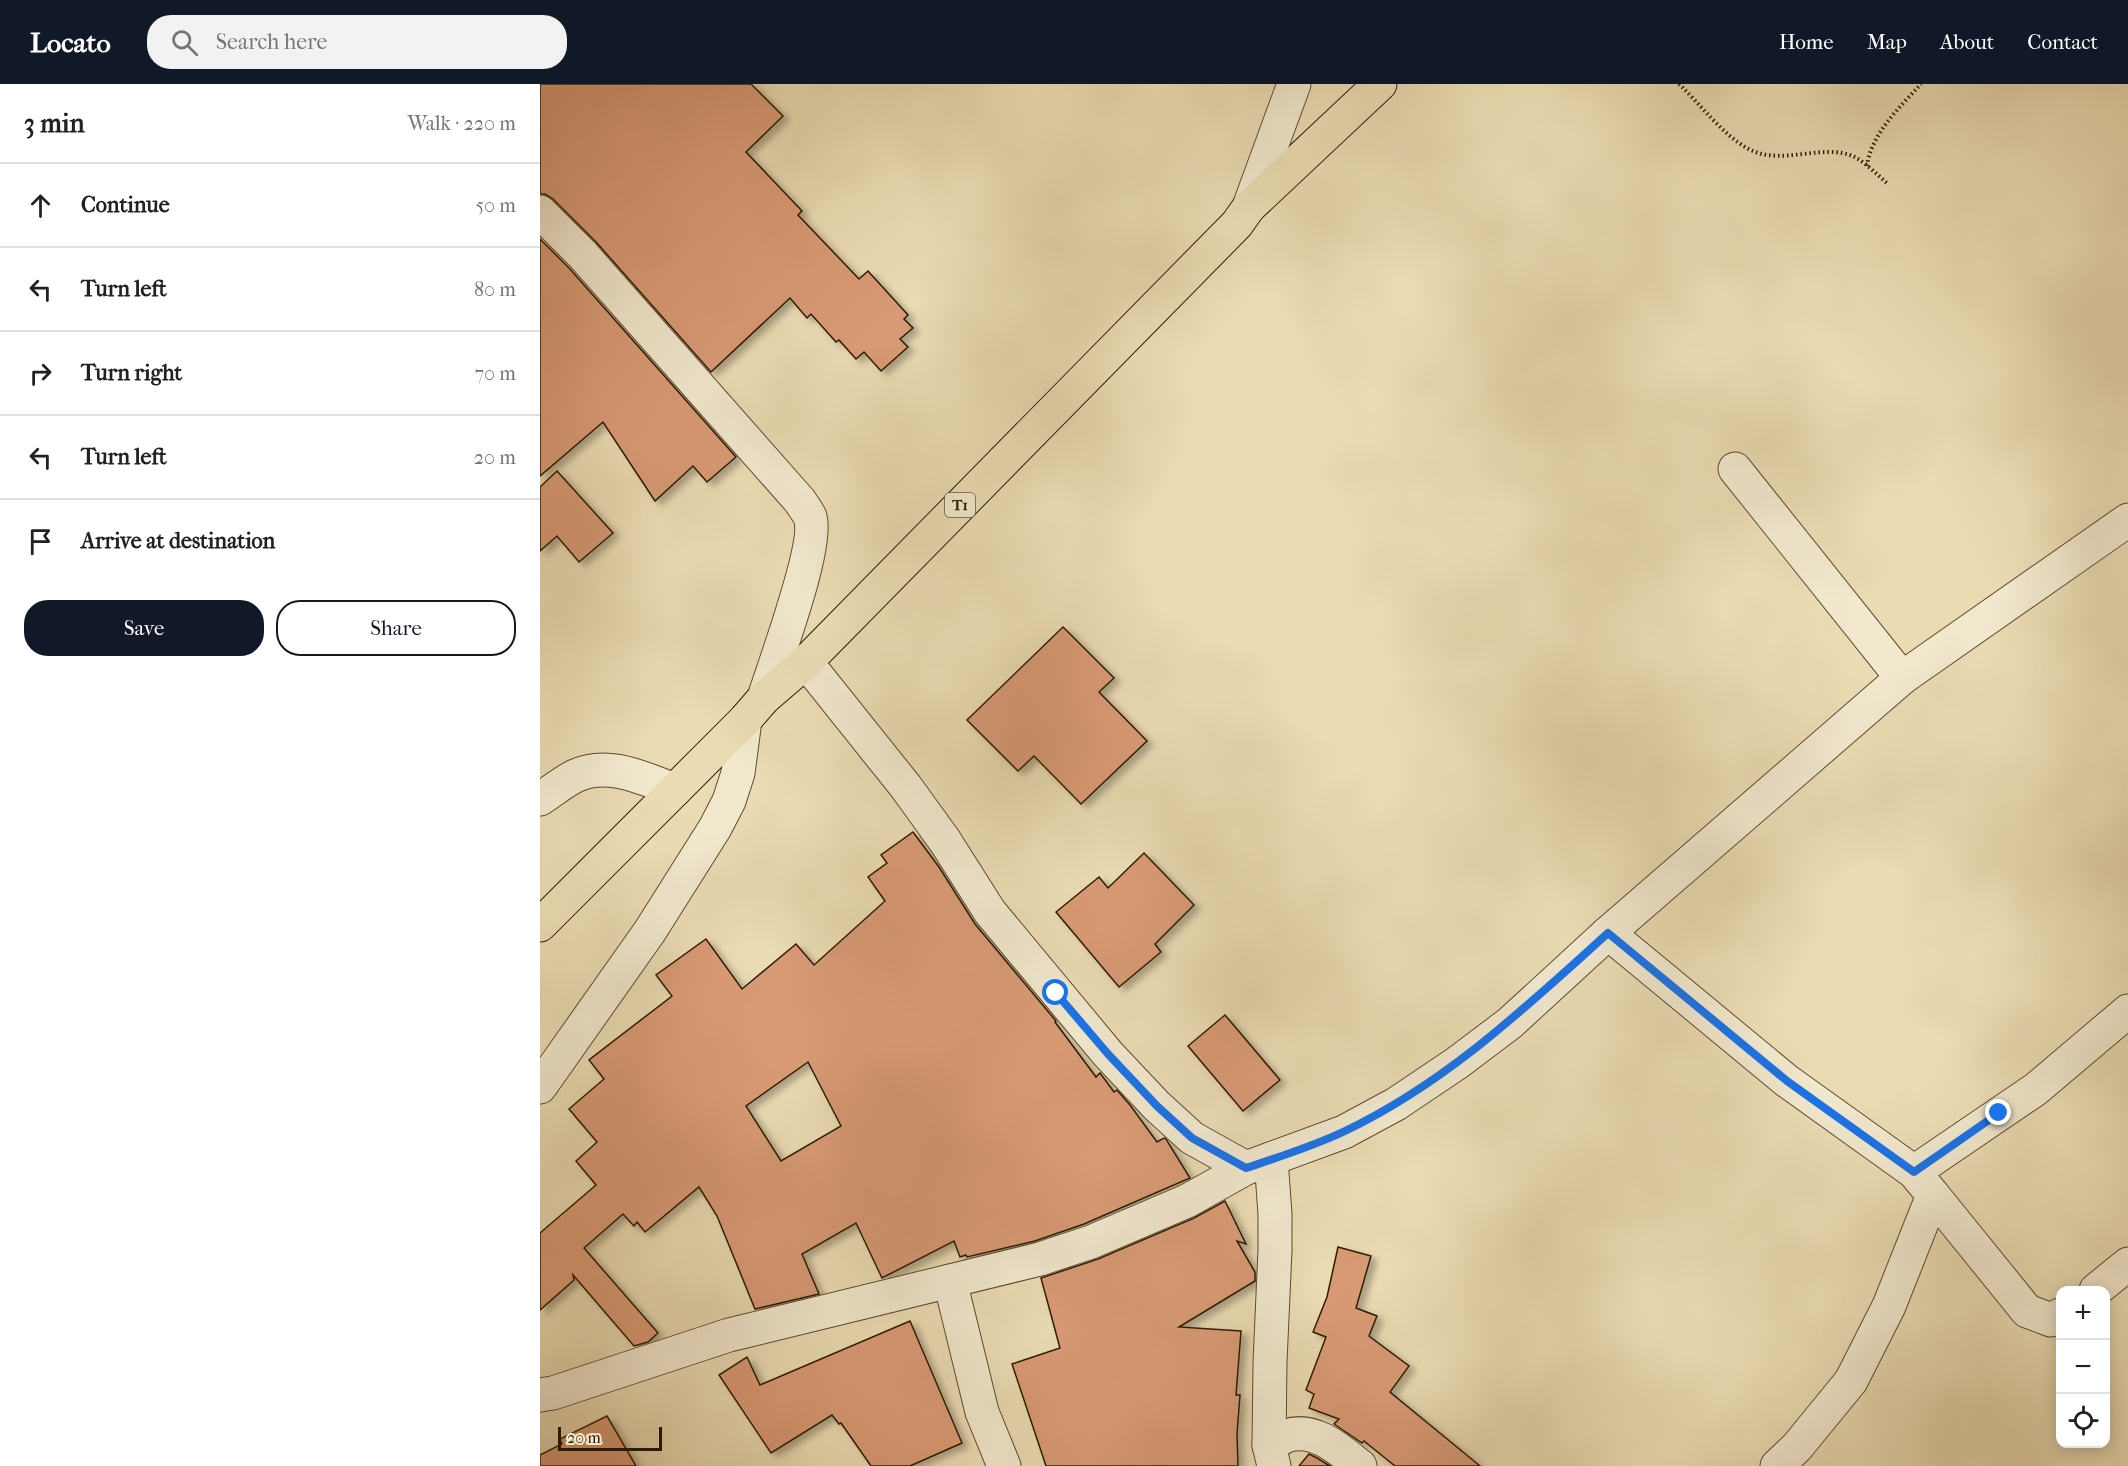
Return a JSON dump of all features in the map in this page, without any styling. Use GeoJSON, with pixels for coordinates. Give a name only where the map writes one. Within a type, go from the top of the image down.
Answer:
{"type":"FeatureCollection","features":[{"type":"Feature","properties":{"kind":"highway","name":"T1"},"geometry":{"type":"LineString","coordinates":[[540,925],[754,709],[806,662],[1237,224],[1249,207],[1380,84]]}},
{"type":"Feature","properties":{"kind":"street"},"geometry":{"type":"LineString","coordinates":[[1249,207],[1294,84]]}},
{"type":"Feature","properties":{"kind":"street"},"geometry":{"type":"LineString","coordinates":[[540,212],[583,255],[800,501],[811,518],[811,541],[801,584],[754,709],[729,801],[715,828],[650,931],[540,1087]]}},
{"type":"Feature","properties":{"kind":"street"},"geometry":{"type":"LineString","coordinates":[[1735,469],[1902,678]]}},
{"type":"Feature","properties":{"kind":"street"},"geometry":{"type":"LineString","coordinates":[[540,1395],[553,1393],[729,1335],[1040,1259],[1091,1242],[1187,1201],[1259,1164],[1344,1132],[1396,1104],[1457,1063],[1510,1023],[1608,933],[1902,678],[2128,520]]}},
{"type":"Feature","properties":{"kind":"street"},"geometry":{"type":"LineString","coordinates":[[806,662],[906,787],[945,841],[990,912],[1108,1054],[1157,1106],[1192,1138],[1259,1164]]}},
{"type":"Feature","properties":{"kind":"street"},"geometry":{"type":"LineString","coordinates":[[540,799],[576,775],[600,770],[626,772],[675,790]]}},
{"type":"Feature","properties":{"kind":"street"},"geometry":{"type":"LineString","coordinates":[[1608,933],[1787,1081],[1924,1184],[2027,1311],[2051,1320],[2056,1318]]}},
{"type":"Feature","properties":{"kind":"street"},"geometry":{"type":"LineString","coordinates":[[1777,1466],[1797,1447],[1851,1381],[1889,1306],[1924,1184],[2128,1011]]}},
{"type":"Feature","properties":{"kind":"street"},"geometry":{"type":"LineString","coordinates":[[1259,1164],[1275,1214],[1270,1338],[1271,1456]]}},
{"type":"Feature","properties":{"kind":"street"},"geometry":{"type":"LineString","coordinates":[[2101,1286],[2128,1264]]}},
{"type":"Feature","properties":{"kind":"street"},"geometry":{"type":"LineString","coordinates":[[950,1281],[982,1412],[1004,1466]]}},
{"type":"Feature","properties":{"kind":"street"},"geometry":{"type":"LineString","coordinates":[[1271,1456],[1288,1436],[1301,1434],[1329,1442],[1360,1466]]}},
{"type":"Feature","properties":{"kind":"path"},"geometry":{"type":"LineString","coordinates":[[1679,84],[1725,130],[1747,148],[1771,156],[1848,154],[1888,184]]}},
{"type":"Feature","properties":{"kind":"path"},"geometry":{"type":"LineString","coordinates":[[1867,166],[1868,156],[1880,134],[1921,84]]}},
{"type":"Feature","properties":{"kind":"building"},"geometry":{"type":"Polygon","coordinates":[[[540,84],[751,84],[783,116],[746,152],[802,211],[798,215],[859,279],[868,271],[908,315],[904,319],[913,328],[900,339],[908,347],[881,371],[864,352],[856,359],[839,340],[836,342],[811,314],[807,318],[790,298],[711,372],[596,242],[553,199],[540,194],[540,84]]]}},
{"type":"Feature","properties":{"kind":"building"},"geometry":{"type":"Polygon","coordinates":[[[540,239],[569,268],[736,457],[707,482],[693,466],[655,501],[603,422],[540,476],[540,239]]]}},
{"type":"Feature","properties":{"kind":"building"},"geometry":{"type":"Polygon","coordinates":[[[557,471],[613,533],[579,562],[557,536],[540,551],[540,487],[557,471]]]}},
{"type":"Feature","properties":{"kind":"building"},"geometry":{"type":"Polygon","coordinates":[[[1063,627],[1114,678],[1099,692],[1147,741],[1081,804],[1034,756],[1018,771],[967,720],[1063,627]]]}},
{"type":"Feature","properties":{"kind":"building"},"geometry":{"type":"Polygon","coordinates":[[[913,832],[939,867],[975,924],[1056,1021],[1096,1077],[1100,1073],[1114,1092],[1117,1090],[1157,1142],[1166,1139],[1190,1178],[1084,1224],[1035,1241],[960,1257],[954,1241],[882,1278],[856,1223],[802,1254],[819,1294],[755,1309],[717,1216],[699,1187],[645,1232],[637,1222],[634,1226],[623,1214],[584,1248],[658,1333],[648,1342],[634,1346],[573,1275],[574,1280],[540,1310],[540,1233],[596,1185],[576,1161],[597,1142],[569,1109],[604,1079],[589,1060],[672,996],[656,975],[706,939],[742,989],[796,944],[814,965],[885,901],[868,877],[887,863],[881,855],[913,832]],[[808,1062],[746,1106],[781,1161],[841,1126],[808,1062]]]}},
{"type":"Feature","properties":{"kind":"building"},"geometry":{"type":"Polygon","coordinates":[[[1144,853],[1194,905],[1155,944],[1161,952],[1119,987],[1056,912],[1099,877],[1108,888],[1144,853]]]}},
{"type":"Feature","properties":{"kind":"building"},"geometry":{"type":"Polygon","coordinates":[[[1225,1015],[1280,1080],[1243,1111],[1188,1046],[1225,1015]]]}},
{"type":"Feature","properties":{"kind":"building"},"geometry":{"type":"Polygon","coordinates":[[[1225,1201],[1246,1244],[1237,1241],[1255,1272],[1255,1281],[1179,1327],[1241,1331],[1236,1395],[1240,1395],[1237,1434],[1238,1466],[1046,1466],[1012,1364],[1060,1348],[1041,1278],[1098,1259],[1194,1218],[1225,1201]]]}},
{"type":"Feature","properties":{"kind":"building"},"geometry":{"type":"Polygon","coordinates":[[[1338,1247],[1371,1256],[1356,1308],[1377,1316],[1369,1336],[1409,1366],[1390,1392],[1480,1466],[1395,1466],[1364,1441],[1362,1443],[1334,1424],[1339,1419],[1309,1408],[1314,1394],[1306,1390],[1326,1337],[1313,1332],[1327,1297],[1338,1247]]]}},
{"type":"Feature","properties":{"kind":"building"},"geometry":{"type":"Polygon","coordinates":[[[910,1321],[962,1443],[910,1466],[871,1466],[841,1423],[839,1424],[832,1415],[771,1453],[719,1375],[747,1357],[760,1385],[910,1321]]]}},
{"type":"Feature","properties":{"kind":"building"},"geometry":{"type":"Polygon","coordinates":[[[607,1416],[636,1466],[540,1466],[540,1455],[562,1444],[560,1439],[607,1416]]]}},
{"type":"Feature","properties":{"kind":"building"},"geometry":{"type":"Polygon","coordinates":[[[1309,1454],[1317,1458],[1330,1466],[1299,1466],[1309,1454]]]}},
{"type":"Feature","properties":{"kind":"route"},"geometry":{"type":"LineString","coordinates":[[1056,993],[1108,1054],[1157,1106],[1192,1138],[1246,1168],[1344,1132],[1396,1104],[1457,1063],[1510,1023],[1608,933],[1787,1081],[1914,1172],[1999,1113]]}}]}
